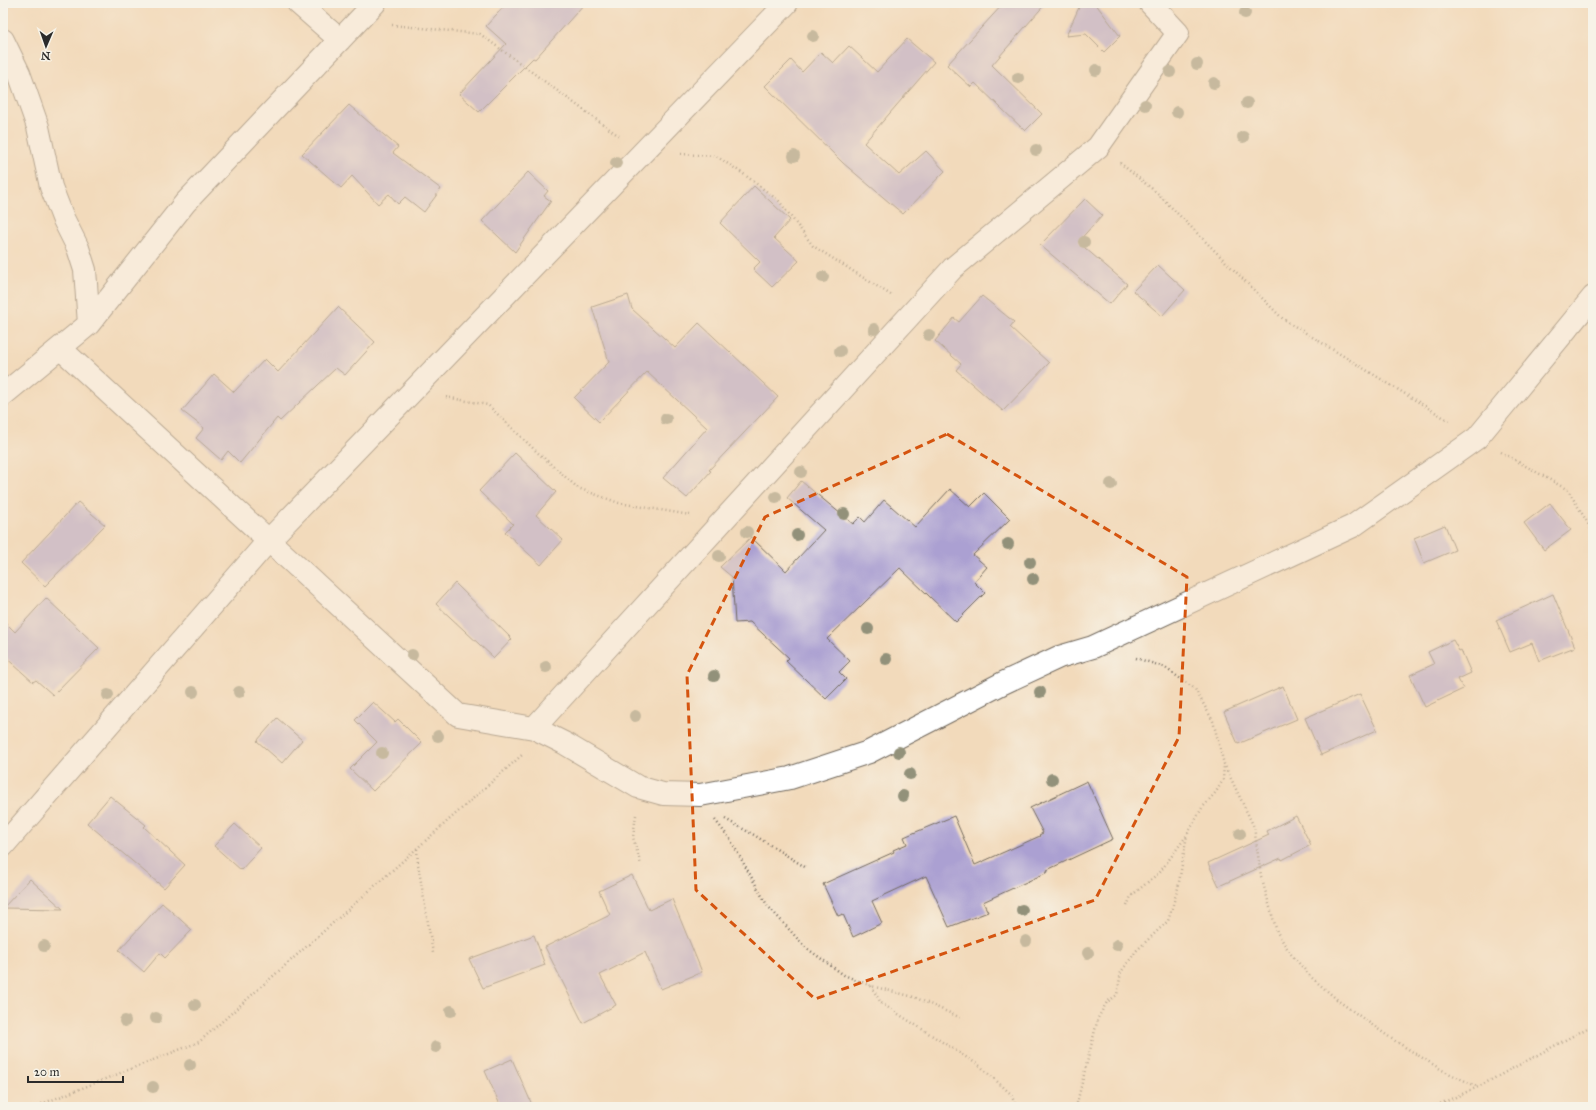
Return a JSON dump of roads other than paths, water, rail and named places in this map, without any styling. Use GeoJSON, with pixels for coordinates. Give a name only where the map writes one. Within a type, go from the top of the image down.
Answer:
{"type":"FeatureCollection","features":[{"type":"Feature","properties":{"kind":"street"},"geometry":{"type":"LineString","coordinates":[[298,3],[340,40]]}},
{"type":"Feature","properties":{"kind":"street"},"geometry":{"type":"LineString","coordinates":[[3,395],[89,324],[185,203],[375,3]]}},
{"type":"Feature","properties":{"kind":"street"},"geometry":{"type":"LineString","coordinates":[[3,846],[269,540],[787,3]]}},
{"type":"Feature","properties":{"kind":"street"},"geometry":{"type":"LineString","coordinates":[[534,728],[953,268],[1098,146],[1178,33],[1150,3]]}},
{"type":"Feature","properties":{"kind":"street"},"geometry":{"type":"LineString","coordinates":[[3,40],[19,73],[38,127],[51,187],[62,218],[78,248],[85,270],[89,324]]}},
{"type":"Feature","properties":{"kind":"street"},"geometry":{"type":"LineString","coordinates":[[60,348],[458,715],[534,728],[638,787],[663,794],[700,795],[790,778],[869,752],[1059,657],[1093,647],[1353,526],[1477,438],[1593,297]]}}]}
